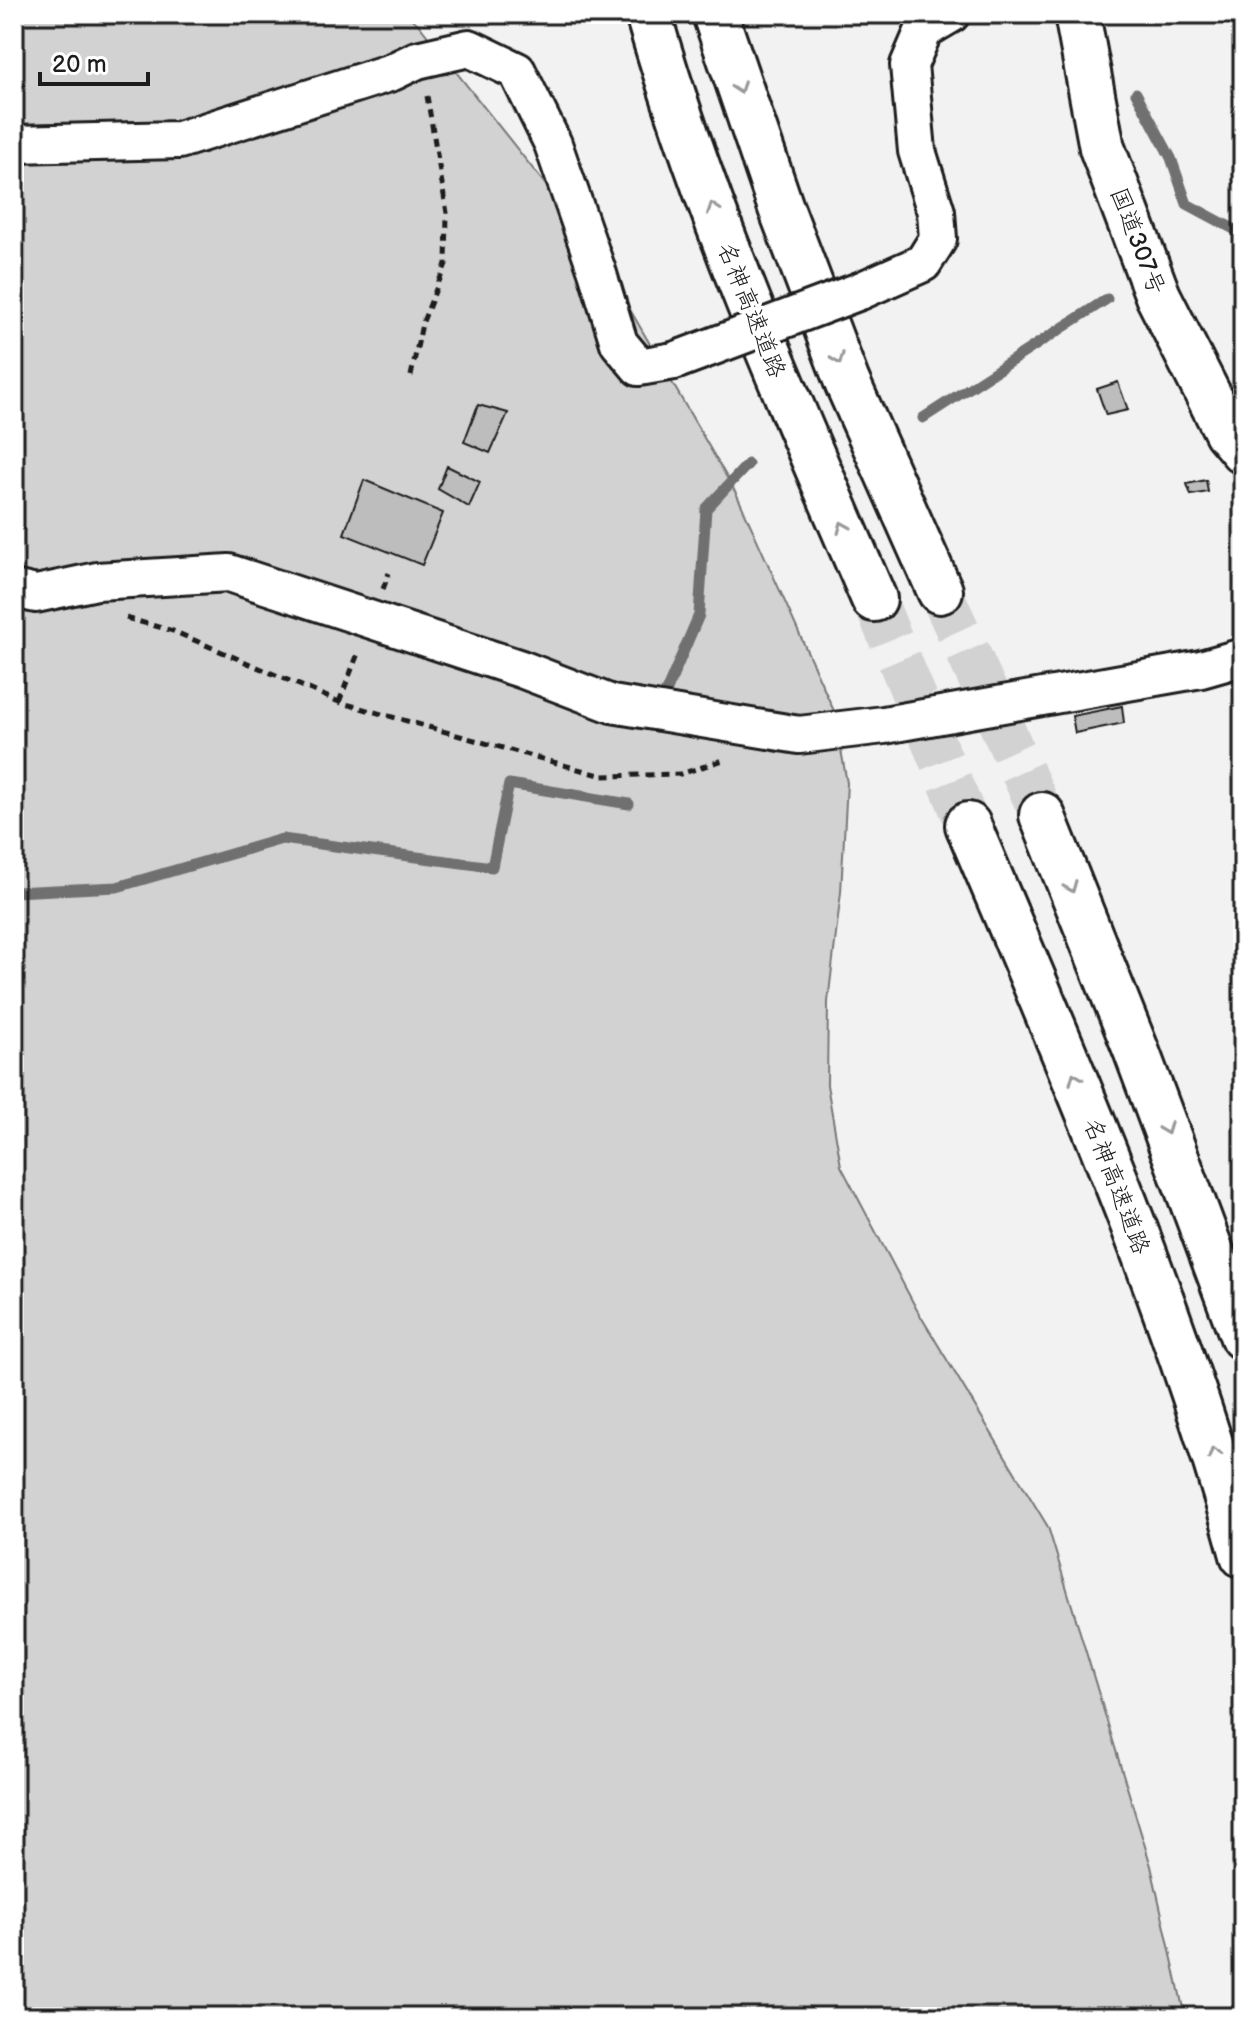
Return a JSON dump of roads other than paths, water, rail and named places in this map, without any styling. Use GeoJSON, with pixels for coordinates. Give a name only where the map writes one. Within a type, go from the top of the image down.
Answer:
{"type":"FeatureCollection","features":[{"type":"Feature","properties":{"kind":"highway","name":"名神高速道路"},"geometry":{"type":"LineString","coordinates":[[648,14],[720,229],[789,402],[874,599]]}},
{"type":"Feature","properties":{"kind":"highway"},"geometry":{"type":"LineString","coordinates":[[715,14],[781,208],[847,382],[940,591]]}},
{"type":"Feature","properties":{"kind":"highway","name":"国道307号"},"geometry":{"type":"LineString","coordinates":[[1077,14],[1102,148],[1158,296],[1227,432],[1243,451]]}},
{"type":"Feature","properties":{"kind":"highway"},"geometry":{"type":"LineString","coordinates":[[1042,815],[1142,1065],[1243,1337]]}},
{"type":"Feature","properties":{"kind":"highway","name":"名神高速道路"},"geometry":{"type":"LineString","coordinates":[[968,825],[1073,1074],[1153,1279],[1220,1471],[1243,1555]]}},
{"type":"Feature","properties":{"kind":"street"},"geometry":{"type":"LineString","coordinates":[[14,144],[179,140],[392,72],[417,60],[469,48],[517,71],[553,144],[619,343],[639,367],[674,361],[860,291],[923,263],[938,239],[936,212],[917,151],[909,65],[924,30],[951,14]]}},
{"type":"Feature","properties":{"kind":"street"},"geometry":{"type":"LineString","coordinates":[[14,589],[36,594],[97,581],[229,573],[521,669],[612,704],[799,735],[914,720],[1201,669],[1243,657]]}},
{"type":"Feature","properties":{"kind":"waterway"},"geometry":{"type":"LineString","coordinates":[[1136,93],[1171,158],[1187,204],[1243,234]]}},
{"type":"Feature","properties":{"kind":"waterway"},"geometry":{"type":"LineString","coordinates":[[923,418],[1107,299]]}},
{"type":"Feature","properties":{"kind":"waterway"},"geometry":{"type":"LineString","coordinates":[[666,692],[699,615],[706,509],[748,464]]}},
{"type":"Feature","properties":{"kind":"waterway"},"geometry":{"type":"LineString","coordinates":[[14,892],[117,887],[282,839],[492,867],[509,784],[629,804]]}},
{"type":"Feature","properties":{"kind":"tunnel"},"geometry":{"type":"LineString","coordinates":[[940,591],[1042,815]]}},
{"type":"Feature","properties":{"kind":"tunnel"},"geometry":{"type":"LineString","coordinates":[[874,599],[968,825]]}}]}
